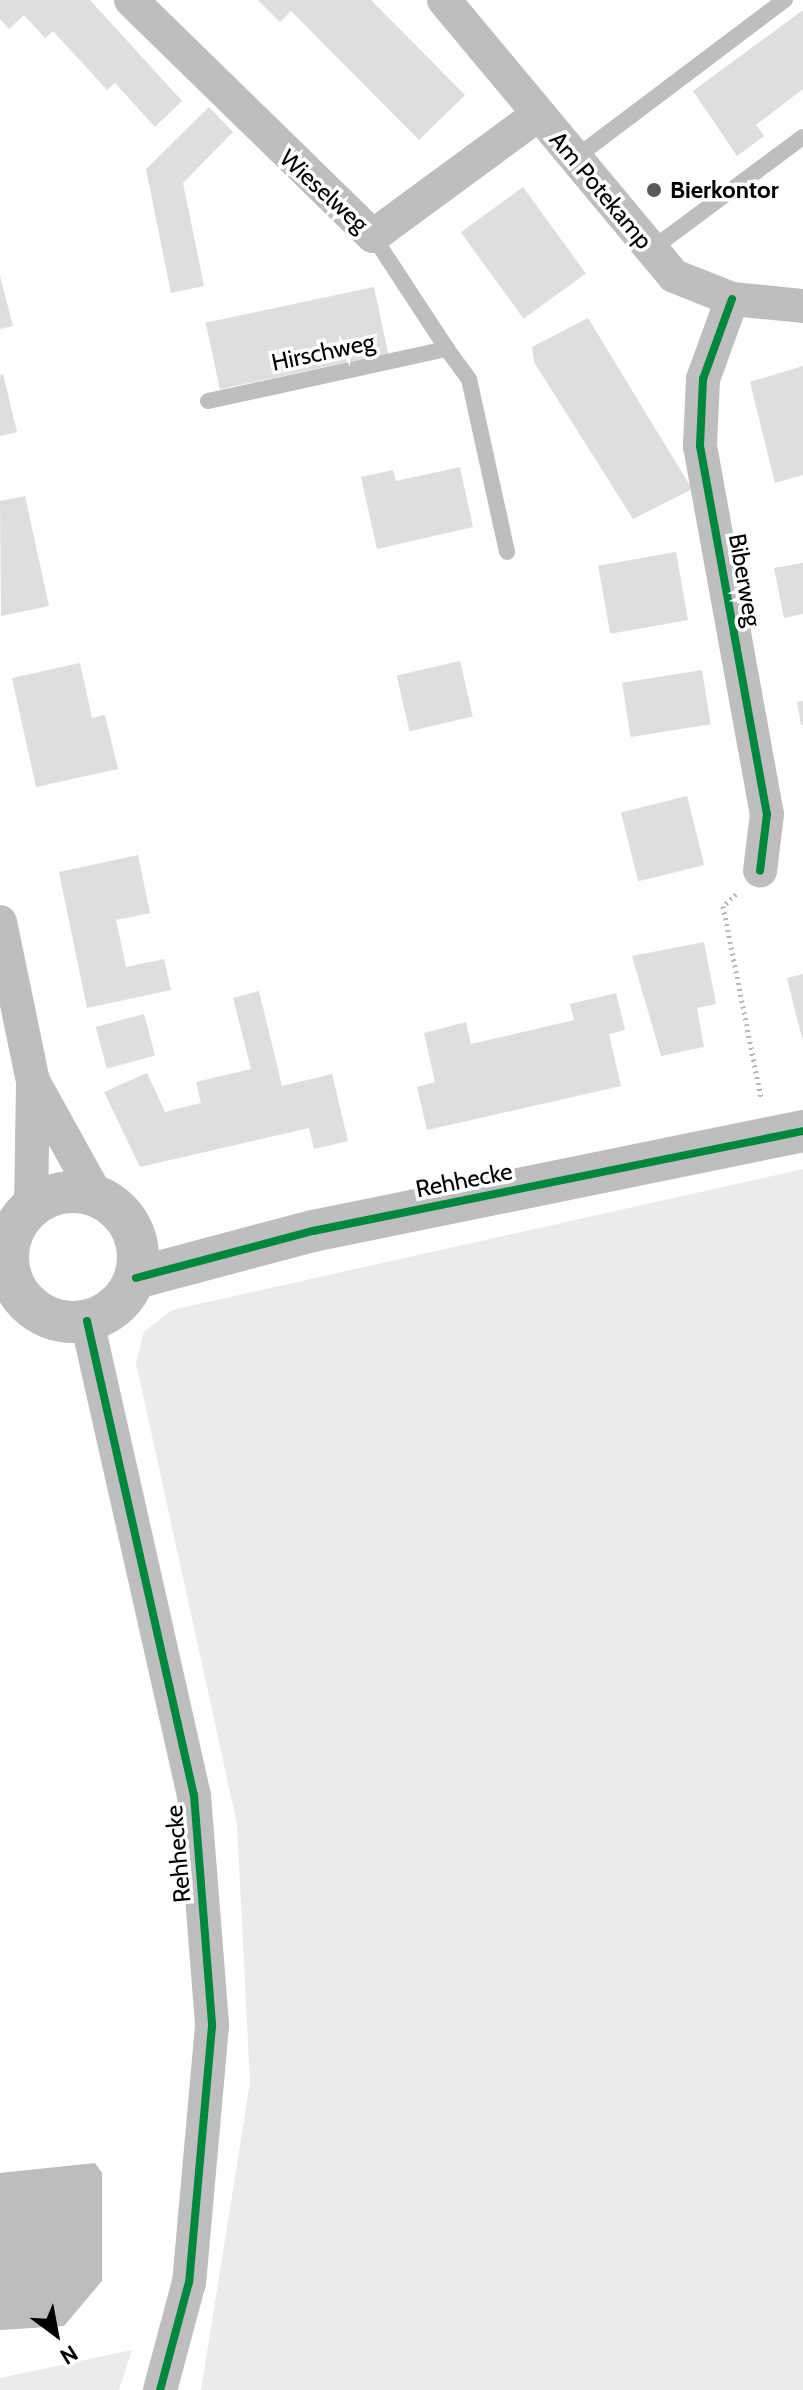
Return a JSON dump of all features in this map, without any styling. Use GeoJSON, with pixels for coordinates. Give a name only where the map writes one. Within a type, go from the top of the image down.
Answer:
{"type":"FeatureCollection","features":[{"type":"Feature","properties":{"kind":"street","name":"Wieselweg"},"geometry":{"type":"LineString","coordinates":[[131,0],[373,236],[538,115]]}},
{"type":"Feature","properties":{"kind":"street","name":"Am Potekamp"},"geometry":{"type":"LineString","coordinates":[[451,2],[538,115],[674,276],[732,299],[803,306]]}},
{"type":"Feature","properties":{"kind":"street","name":"Biberweg"},"geometry":{"type":"LineString","coordinates":[[732,299],[703,379],[700,446],[767,814],[760,871]]}},
{"type":"Feature","properties":{"kind":"street"},"geometry":{"type":"LineString","coordinates":[[0,922],[10,1013],[33,1082],[96,1195]]}},
{"type":"Feature","properties":{"kind":"street"},"geometry":{"type":"LineString","coordinates":[[31,1207],[51,1196],[96,1195],[114,1205],[136,1259],[117,1305],[87,1321],[67,1323],[14,1308],[4,1252],[31,1207],[33,1082]]}},
{"type":"Feature","properties":{"kind":"street","name":"Rehhecke"},"geometry":{"type":"LineString","coordinates":[[136,1259],[313,1231],[786,1135]]}},
{"type":"Feature","properties":{"kind":"street","name":"Rehhecke"},"geometry":{"type":"LineString","coordinates":[[87,1321],[194,1795],[212,2026],[189,2282],[160,2390]]}},
{"type":"Feature","properties":{"kind":"lane"},"geometry":{"type":"LineString","coordinates":[[575,158],[785,0]]}},
{"type":"Feature","properties":{"kind":"lane"},"geometry":{"type":"LineString","coordinates":[[652,249],[803,137]]}},
{"type":"Feature","properties":{"kind":"lane"},"geometry":{"type":"LineString","coordinates":[[373,236],[469,379],[507,552]]}},
{"type":"Feature","properties":{"kind":"lane","name":"Hirschweg"},"geometry":{"type":"LineString","coordinates":[[208,401],[447,349]]}},
{"type":"Feature","properties":{"kind":"path"},"geometry":{"type":"LineString","coordinates":[[760,871],[723,906],[786,1135]]}},
{"type":"Feature","properties":{"kind":"shaded area"},"geometry":{"type":"Polygon","coordinates":[[[803,1169],[803,2390],[201,2390],[250,2083],[237,1824],[136,1363],[144,1332],[172,1310],[803,1169]]]}},
{"type":"Feature","properties":{"kind":"shaded area"},"geometry":{"type":"Polygon","coordinates":[[[95,2163],[102,2173],[102,2281],[64,2326],[0,2330],[0,2173],[95,2163]]]}},
{"type":"Feature","properties":{"kind":"shaded area"},"geometry":{"type":"Polygon","coordinates":[[[132,2350],[119,2390],[0,2390],[0,2378],[132,2350]]]}},
{"type":"Feature","properties":{"kind":"building"},"geometry":{"type":"Polygon","coordinates":[[[0,0],[90,0],[182,101],[155,127],[115,83],[107,90],[53,31],[45,38],[24,15],[9,29],[0,19],[0,0]]]}},
{"type":"Feature","properties":{"kind":"building"},"geometry":{"type":"Polygon","coordinates":[[[258,0],[371,0],[465,95],[419,140],[291,11],[280,22],[258,0]]]}},
{"type":"Feature","properties":{"kind":"building"},"geometry":{"type":"Polygon","coordinates":[[[803,10],[803,89],[756,125],[764,136],[737,156],[693,91],[803,10]]]}},
{"type":"Feature","properties":{"kind":"building"},"geometry":{"type":"Polygon","coordinates":[[[209,107],[233,132],[183,183],[204,286],[171,293],[146,169],[209,107]]]}},
{"type":"Feature","properties":{"kind":"building"},"geometry":{"type":"Polygon","coordinates":[[[523,187],[586,274],[524,319],[461,232],[523,187]]]}},
{"type":"Feature","properties":{"kind":"building"},"geometry":{"type":"Polygon","coordinates":[[[0,276],[13,326],[0,329],[0,276]]]}},
{"type":"Feature","properties":{"kind":"building"},"geometry":{"type":"Polygon","coordinates":[[[374,287],[388,354],[220,389],[206,323],[374,287]]]}},
{"type":"Feature","properties":{"kind":"building"},"geometry":{"type":"Polygon","coordinates":[[[588,318],[692,489],[633,519],[534,362],[532,347],[588,318]]]}},
{"type":"Feature","properties":{"kind":"building"},"geometry":{"type":"Polygon","coordinates":[[[803,366],[803,475],[775,483],[750,382],[803,366]]]}},
{"type":"Feature","properties":{"kind":"building"},"geometry":{"type":"Polygon","coordinates":[[[3,374],[17,432],[0,436],[0,375],[3,374]]]}},
{"type":"Feature","properties":{"kind":"building"},"geometry":{"type":"Polygon","coordinates":[[[460,467],[473,527],[377,549],[361,477],[393,470],[396,481],[460,467]]]}},
{"type":"Feature","properties":{"kind":"building"},"geometry":{"type":"Polygon","coordinates":[[[25,496],[49,606],[1,616],[0,501],[25,496]]]}},
{"type":"Feature","properties":{"kind":"building"},"geometry":{"type":"Polygon","coordinates":[[[676,552],[688,620],[610,634],[598,566],[676,552]]]}},
{"type":"Feature","properties":{"kind":"building"},"geometry":{"type":"Polygon","coordinates":[[[803,563],[803,614],[784,618],[774,568],[803,563]]]}},
{"type":"Feature","properties":{"kind":"building"},"geometry":{"type":"Polygon","coordinates":[[[460,661],[473,717],[409,731],[397,676],[460,661]]]}},
{"type":"Feature","properties":{"kind":"building"},"geometry":{"type":"Polygon","coordinates":[[[80,663],[92,718],[105,715],[118,769],[36,787],[12,678],[80,663]]]}},
{"type":"Feature","properties":{"kind":"building"},"geometry":{"type":"Polygon","coordinates":[[[702,670],[711,724],[631,737],[622,683],[702,670]]]}},
{"type":"Feature","properties":{"kind":"building"},"geometry":{"type":"Polygon","coordinates":[[[803,701],[803,725],[801,725],[797,702],[803,701]]]}},
{"type":"Feature","properties":{"kind":"building"},"geometry":{"type":"Polygon","coordinates":[[[687,796],[704,865],[638,881],[621,812],[687,796]]]}},
{"type":"Feature","properties":{"kind":"building"},"geometry":{"type":"Polygon","coordinates":[[[138,855],[150,913],[116,920],[126,967],[164,959],[171,990],[87,1008],[59,872],[138,855]]]}},
{"type":"Feature","properties":{"kind":"building"},"geometry":{"type":"Polygon","coordinates":[[[704,942],[716,1004],[697,1008],[704,1047],[661,1056],[632,956],[704,942]]]}},
{"type":"Feature","properties":{"kind":"building"},"geometry":{"type":"Polygon","coordinates":[[[803,974],[803,1038],[802,1038],[787,978],[803,974]]]}},
{"type":"Feature","properties":{"kind":"building"},"geometry":{"type":"Polygon","coordinates":[[[259,991],[282,1086],[332,1074],[348,1141],[314,1149],[309,1128],[140,1167],[104,1092],[147,1073],[165,1112],[201,1103],[196,1082],[251,1069],[233,998],[259,991]]]}},
{"type":"Feature","properties":{"kind":"building"},"geometry":{"type":"Polygon","coordinates":[[[616,993],[625,1030],[609,1034],[621,1086],[427,1130],[417,1087],[435,1082],[424,1033],[466,1022],[471,1044],[574,1020],[570,1004],[616,993]]]}},
{"type":"Feature","properties":{"kind":"building"},"geometry":{"type":"Polygon","coordinates":[[[144,1014],[155,1056],[107,1068],[96,1027],[144,1014]]]}},
{"type":"Feature","properties":{"kind":"cycle path"},"geometry":{"type":"LineString","coordinates":[[732,299],[703,379],[700,446],[767,814],[760,871]]}},
{"type":"Feature","properties":{"kind":"cycle path"},"geometry":{"type":"LineString","coordinates":[[136,1278],[313,1231],[803,1131]]}},
{"type":"Feature","properties":{"kind":"cycle path"},"geometry":{"type":"LineString","coordinates":[[87,1321],[194,1795],[212,2026],[189,2282],[160,2390]]}},
{"type":"Feature","properties":{"kind":"place","name":"Bierkontor"},"geometry":{"type":"Point","coordinates":[654,190]}}]}
